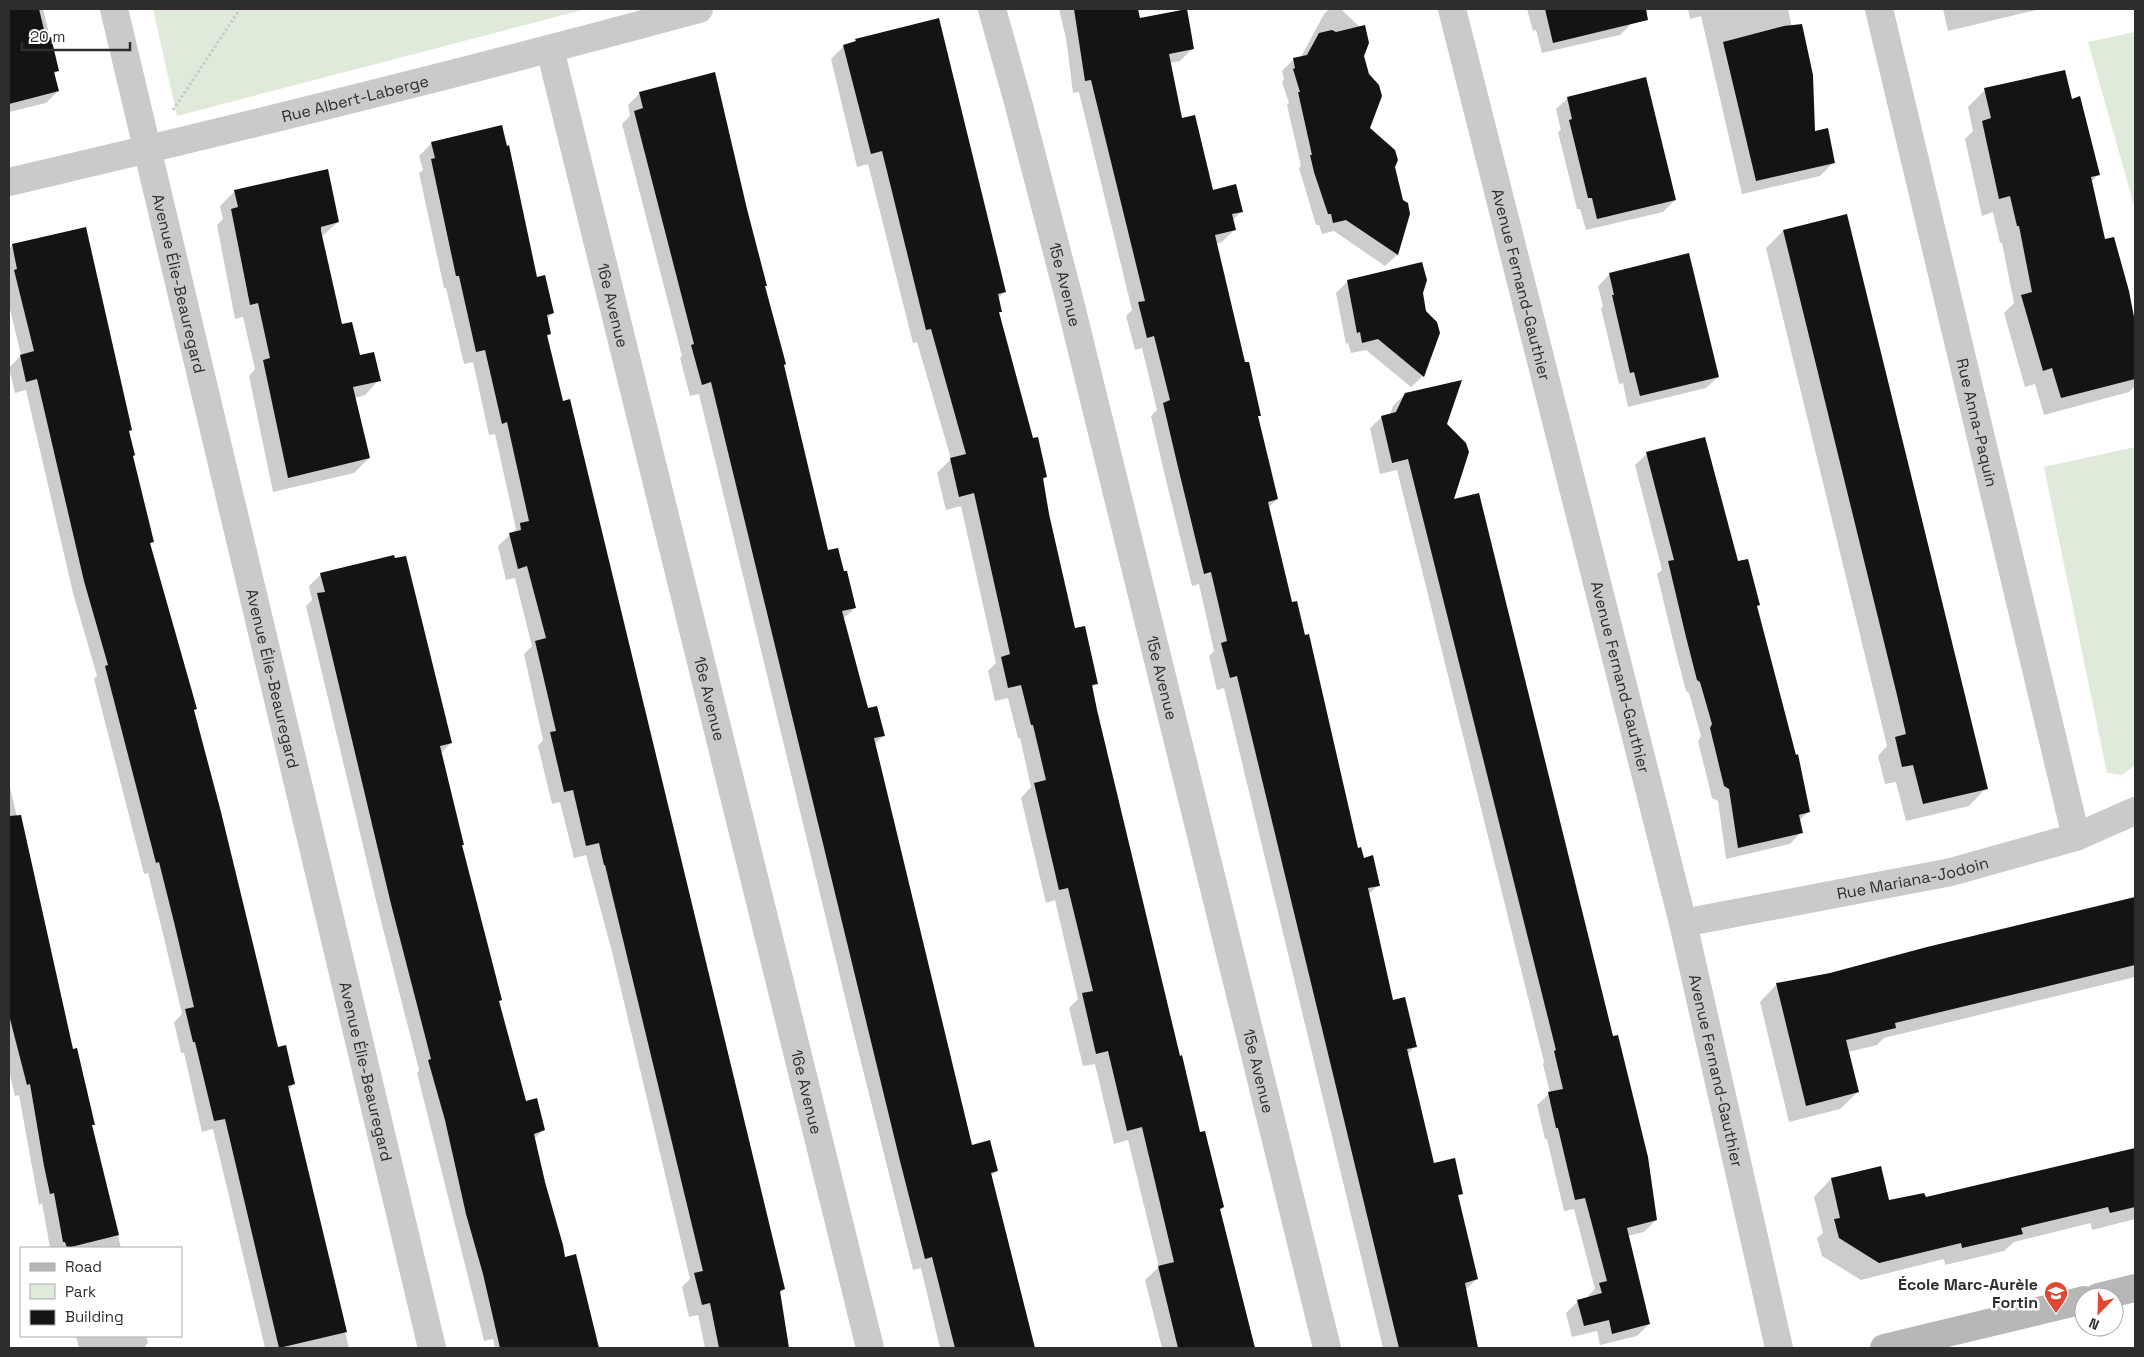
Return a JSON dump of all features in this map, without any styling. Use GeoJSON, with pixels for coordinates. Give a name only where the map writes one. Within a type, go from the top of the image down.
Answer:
{"type":"FeatureCollection","features":[{"type":"Feature","properties":{"kind":"street","name":"Avenue Élie-Beauregard"},"geometry":{"type":"LineString","coordinates":[[114,9],[432,1348]]}},
{"type":"Feature","properties":{"kind":"street","name":"Rue Albert-Laberge"},"geometry":{"type":"LineString","coordinates":[[9,182],[147,150],[550,49],[700,9]]}},
{"type":"Feature","properties":{"kind":"street","name":"15e Avenue"},"geometry":{"type":"LineString","coordinates":[[992,9],[1067,292],[1327,1348]]}},
{"type":"Feature","properties":{"kind":"street","name":"Avenue Fernand-Gauthier"},"geometry":{"type":"LineString","coordinates":[[1452,9],[1683,923],[1779,1348]]}},
{"type":"Feature","properties":{"kind":"street","name":"Rue Anna-Paquin"},"geometry":{"type":"LineString","coordinates":[[1879,9],[2076,837]]}},
{"type":"Feature","properties":{"kind":"street","name":"16e Avenue"},"geometry":{"type":"LineString","coordinates":[[550,49],[870,1348]]}},
{"type":"Feature","properties":{"kind":"street","name":"Rue Mariana-Jodoin"},"geometry":{"type":"LineString","coordinates":[[1683,923],[1951,872],[2076,837],[2135,811]]}},
{"type":"Feature","properties":{"kind":"street"},"geometry":{"type":"LineString","coordinates":[[1884,1348],[2074,1302]]}},
{"type":"Feature","properties":{"kind":"path"},"geometry":{"type":"LineString","coordinates":[[147,150],[240,9]]}},
{"type":"Feature","properties":{"kind":"green space"},"geometry":{"type":"Polygon","coordinates":[[[153,9],[586,9],[177,116],[153,9]]]}},
{"type":"Feature","properties":{"kind":"green space"},"geometry":{"type":"Polygon","coordinates":[[[2135,32],[2135,209],[2088,42],[2135,32]]]}},
{"type":"Feature","properties":{"kind":"green space"},"geometry":{"type":"Polygon","coordinates":[[[2135,447],[2135,765],[2122,775],[2107,773],[2044,467],[2135,447]]]}},
{"type":"Feature","properties":{"kind":"building"},"geometry":{"type":"Polygon","coordinates":[[[9,9],[39,9],[46,38],[51,37],[59,71],[54,72],[59,91],[9,104],[9,9]]]}},
{"type":"Feature","properties":{"kind":"building"},"geometry":{"type":"Polygon","coordinates":[[[1074,9],[1138,9],[1140,18],[1187,9],[1194,49],[1169,54],[1182,118],[1195,115],[1213,190],[1236,184],[1243,212],[1232,214],[1236,230],[1215,235],[1245,362],[1249,362],[1261,416],[1258,416],[1278,499],[1268,502],[1292,602],[1297,601],[1305,635],[1309,634],[1358,848],[1361,847],[1364,858],[1373,855],[1380,886],[1368,888],[1393,1000],[1405,997],[1417,1047],[1407,1049],[1434,1163],[1455,1158],[1463,1194],[1458,1195],[1478,1279],[1465,1283],[1478,1348],[1399,1348],[1237,676],[1230,678],[1221,643],[1227,641],[1211,572],[1204,574],[1177,463],[1163,403],[1170,400],[1154,336],[1147,338],[1138,302],[1145,301],[1091,80],[1085,81],[1074,9]]]}},
{"type":"Feature","properties":{"kind":"building"},"geometry":{"type":"Polygon","coordinates":[[[1545,9],[1646,9],[1648,20],[1553,43],[1545,9]]]}},
{"type":"Feature","properties":{"kind":"building"},"geometry":{"type":"Polygon","coordinates":[[[939,18],[1006,292],[998,294],[1002,312],[999,312],[1033,438],[1038,437],[1047,477],[1043,478],[1049,514],[1075,628],[1085,626],[1098,684],[1092,685],[1097,710],[1180,1056],[1182,1055],[1200,1132],[1205,1131],[1224,1207],[1220,1209],[1255,1348],[1178,1348],[1158,1266],[1174,1262],[1142,1127],[1127,1131],[1108,1051],[1096,1054],[1082,993],[1093,991],[1068,888],[1059,890],[1034,783],[1046,780],[1033,725],[1031,725],[1021,685],[1008,688],[1001,657],[1010,654],[974,493],[959,497],[950,458],[966,454],[931,329],[926,330],[882,151],[871,154],[843,45],[856,41],[855,39],[939,18]]]}},
{"type":"Feature","properties":{"kind":"building"},"geometry":{"type":"Polygon","coordinates":[[[1802,24],[1813,75],[1815,131],[1828,128],[1835,163],[1756,181],[1723,42],[1784,26],[1802,24]]]}},
{"type":"Feature","properties":{"kind":"building"},"geometry":{"type":"Polygon","coordinates":[[[1365,25],[1369,43],[1364,56],[1369,74],[1379,85],[1382,96],[1370,128],[1395,150],[1398,160],[1395,167],[1403,200],[1408,203],[1410,214],[1398,255],[1346,220],[1333,223],[1331,214],[1328,214],[1314,172],[1298,92],[1300,92],[1293,69],[1295,68],[1293,58],[1307,55],[1319,33],[1332,30],[1336,32],[1365,25]]]}},
{"type":"Feature","properties":{"kind":"building"},"geometry":{"type":"Polygon","coordinates":[[[2065,70],[2072,99],[2080,96],[2100,175],[2091,177],[2105,239],[2114,237],[2129,291],[2135,322],[2135,379],[2061,398],[2052,368],[2043,371],[2021,295],[2032,292],[2019,226],[2017,226],[2010,196],[1999,199],[1982,121],[1991,118],[1984,88],[2065,70]]]}},
{"type":"Feature","properties":{"kind":"building"},"geometry":{"type":"Polygon","coordinates":[[[715,72],[767,286],[765,286],[786,364],[784,365],[828,550],[838,548],[844,571],[847,571],[856,608],[842,611],[868,708],[877,706],[885,736],[874,738],[972,1145],[990,1140],[998,1171],[991,1173],[1035,1348],[955,1348],[932,1257],[925,1259],[900,1161],[711,382],[702,385],[691,345],[694,344],[634,111],[643,108],[639,92],[715,72]]]}},
{"type":"Feature","properties":{"kind":"building"},"geometry":{"type":"Polygon","coordinates":[[[1646,77],[1676,200],[1597,219],[1592,198],[1588,198],[1569,120],[1572,119],[1567,97],[1646,77]]]}},
{"type":"Feature","properties":{"kind":"building"},"geometry":{"type":"Polygon","coordinates":[[[502,125],[507,146],[509,145],[537,277],[545,275],[554,313],[547,315],[551,334],[547,335],[563,401],[570,399],[785,1289],[780,1291],[789,1348],[719,1348],[710,1303],[702,1305],[694,1273],[703,1271],[599,843],[586,846],[573,790],[564,792],[550,732],[556,731],[535,641],[546,638],[527,566],[518,569],[509,533],[521,530],[520,523],[529,521],[507,422],[502,424],[485,350],[476,352],[459,276],[456,276],[431,159],[435,158],[431,142],[502,125]]]}},
{"type":"Feature","properties":{"kind":"building"},"geometry":{"type":"Polygon","coordinates":[[[328,169],[339,222],[321,227],[321,231],[342,324],[352,322],[360,355],[374,352],[381,381],[353,387],[370,458],[288,478],[263,360],[270,358],[258,303],[250,305],[231,209],[238,207],[234,190],[328,169]]]}},
{"type":"Feature","properties":{"kind":"building"},"geometry":{"type":"Polygon","coordinates":[[[1847,214],[1988,789],[1923,804],[1913,765],[1902,767],[1895,737],[1906,734],[1783,230],[1847,214]]]}},
{"type":"Feature","properties":{"kind":"building"},"geometry":{"type":"Polygon","coordinates":[[[86,227],[132,430],[129,431],[135,455],[133,456],[154,542],[150,543],[197,709],[194,710],[221,812],[278,1047],[286,1045],[295,1084],[288,1086],[347,1332],[279,1348],[225,1119],[214,1121],[195,1042],[193,1042],[185,1009],[194,1007],[175,926],[159,862],[156,863],[105,666],[108,665],[84,581],[37,379],[26,382],[20,355],[34,351],[14,270],[17,269],[12,244],[86,227]]]}},
{"type":"Feature","properties":{"kind":"building"},"geometry":{"type":"Polygon","coordinates":[[[1689,253],[1719,377],[1640,396],[1634,372],[1630,373],[1612,295],[1614,295],[1609,273],[1689,253]]]}},
{"type":"Feature","properties":{"kind":"building"},"geometry":{"type":"Polygon","coordinates":[[[1422,262],[1427,280],[1423,293],[1426,311],[1437,322],[1440,333],[1424,377],[1378,339],[1362,343],[1360,332],[1357,333],[1347,280],[1422,262]]]}},
{"type":"Feature","properties":{"kind":"building"},"geometry":{"type":"Polygon","coordinates":[[[1462,380],[1447,424],[1466,443],[1469,452],[1454,499],[1479,493],[1613,1036],[1618,1035],[1648,1157],[1657,1220],[1627,1228],[1650,1324],[1612,1334],[1609,1320],[1584,1326],[1577,1300],[1602,1293],[1599,1283],[1607,1281],[1585,1198],[1575,1200],[1548,1092],[1563,1089],[1554,1051],[1556,1050],[1408,459],[1392,463],[1381,416],[1396,412],[1405,393],[1462,380]]]}},
{"type":"Feature","properties":{"kind":"building"},"geometry":{"type":"Polygon","coordinates":[[[1705,437],[1738,561],[1748,559],[1760,605],[1757,606],[1796,755],[1798,754],[1810,812],[1799,815],[1803,833],[1738,848],[1729,789],[1724,786],[1710,728],[1712,724],[1700,682],[1697,680],[1686,637],[1668,561],[1674,560],[1646,452],[1705,437]]]}},
{"type":"Feature","properties":{"kind":"building"},"geometry":{"type":"Polygon","coordinates":[[[394,555],[395,558],[406,556],[452,743],[440,746],[464,845],[462,845],[502,1000],[499,1001],[526,1101],[537,1098],[545,1130],[534,1134],[545,1182],[565,1257],[576,1254],[599,1348],[500,1348],[483,1274],[466,1214],[445,1120],[428,1060],[431,1059],[391,904],[317,593],[325,592],[320,573],[394,555]]]}},
{"type":"Feature","properties":{"kind":"building"},"geometry":{"type":"Polygon","coordinates":[[[21,815],[73,1049],[77,1048],[95,1125],[92,1125],[119,1235],[71,1247],[67,1247],[65,1242],[63,1242],[54,1193],[50,1194],[30,1084],[27,1085],[9,1015],[9,816],[21,815]]]}},
{"type":"Feature","properties":{"kind":"building"},"geometry":{"type":"Polygon","coordinates":[[[2135,897],[2135,965],[1895,1023],[1896,1028],[1846,1040],[1859,1092],[1806,1106],[1776,983],[1830,973],[1927,947],[2135,897]]]}},
{"type":"Feature","properties":{"kind":"building"},"geometry":{"type":"Polygon","coordinates":[[[2135,1148],[2135,1207],[2110,1213],[2108,1207],[2021,1228],[2023,1234],[1962,1248],[1961,1243],[1879,1263],[1839,1238],[1834,1219],[1840,1218],[1831,1178],[1881,1166],[1889,1200],[1924,1193],[1926,1197],[2135,1148]]]}},
{"type":"Feature","properties":{"kind":"place","name":"École Marc-Aurèle Fortin"},"geometry":{"type":"Point","coordinates":[2056,1314]}}]}
